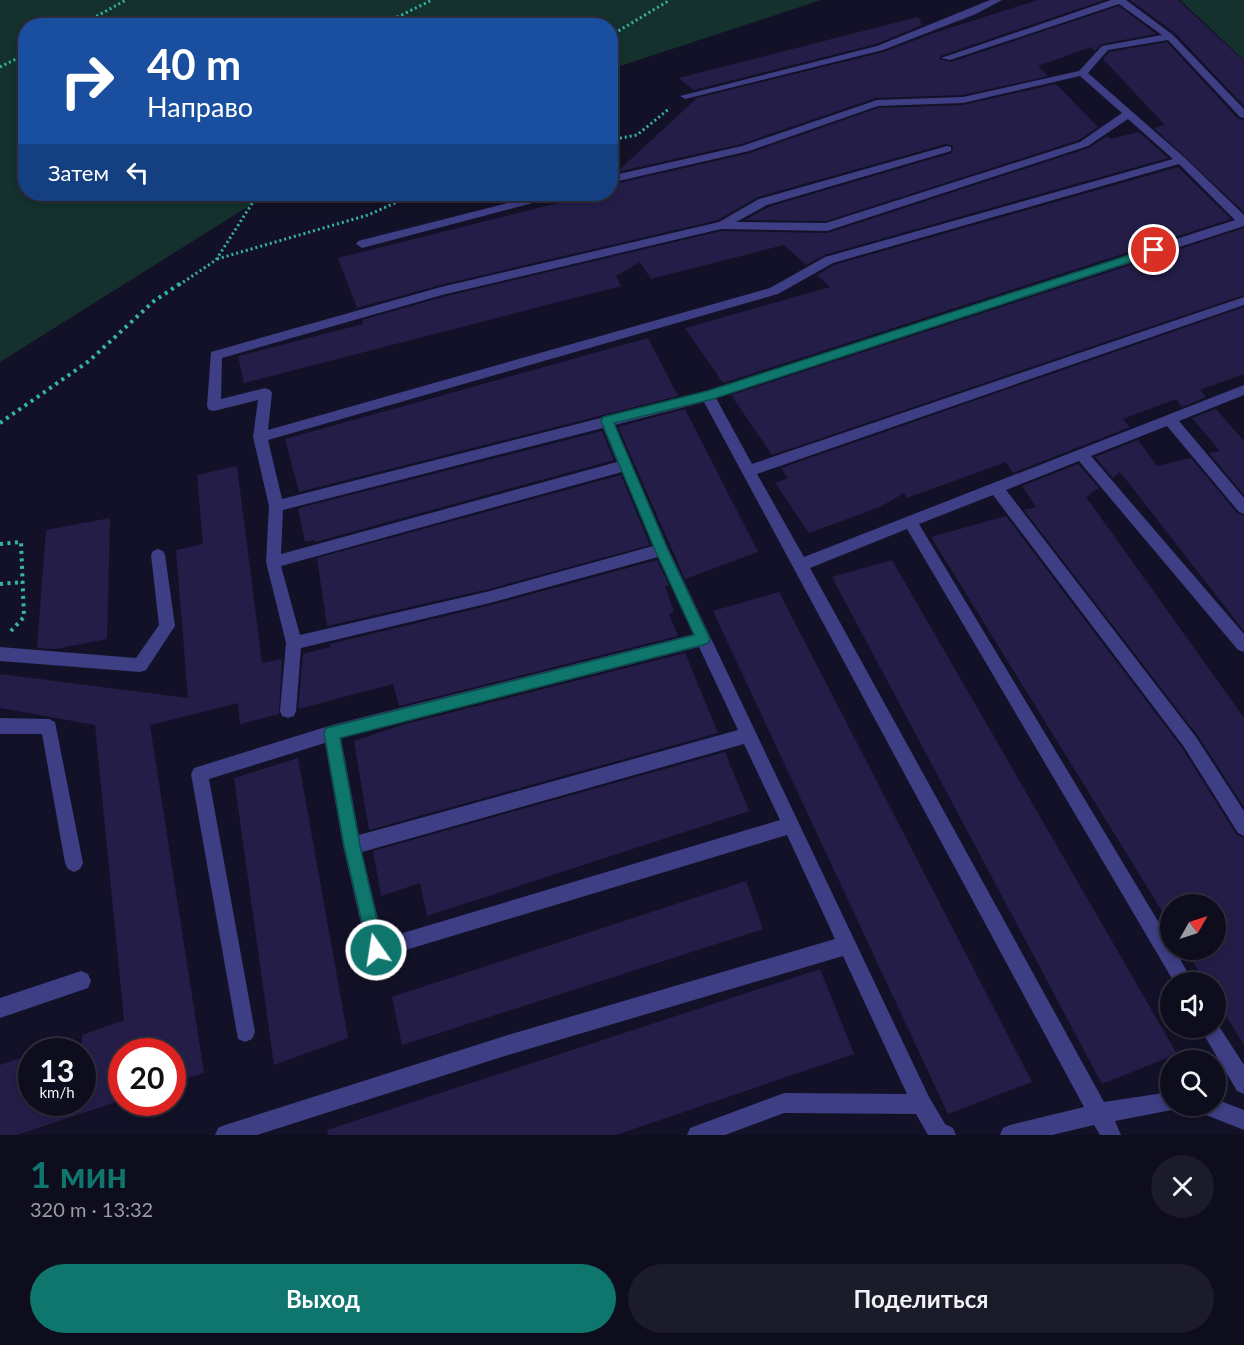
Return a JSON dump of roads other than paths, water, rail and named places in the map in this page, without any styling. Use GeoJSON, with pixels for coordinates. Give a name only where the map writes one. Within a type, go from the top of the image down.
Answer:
{"type":"FeatureCollection","features":[{"type":"Feature","properties":{"kind":"lane"},"geometry":{"type":"LineString","coordinates":[[685,96],[880,48],[974,12],[997,0]]}},
{"type":"Feature","properties":{"kind":"lane"},"geometry":{"type":"LineString","coordinates":[[946,58],[1120,0],[1170,38],[1244,115]]}},
{"type":"Feature","properties":{"kind":"lane"},"geometry":{"type":"LineString","coordinates":[[618,178],[745,149],[877,103],[963,100],[1082,74],[1105,48],[1170,38]]}},
{"type":"Feature","properties":{"kind":"lane"},"geometry":{"type":"LineString","coordinates":[[276,506],[708,396],[1244,221],[1181,160],[1082,74]]}},
{"type":"Feature","properties":{"kind":"lane"},"geometry":{"type":"LineString","coordinates":[[288,711],[294,643],[273,562],[276,506],[260,437],[265,393],[214,406],[216,355],[441,291],[721,225],[827,227],[1083,144],[1128,114]]}},
{"type":"Feature","properties":{"kind":"lane"},"geometry":{"type":"LineString","coordinates":[[721,225],[763,202],[947,149]]}},
{"type":"Feature","properties":{"kind":"lane"},"geometry":{"type":"LineString","coordinates":[[260,437],[774,291],[829,260],[1181,160]]}},
{"type":"Feature","properties":{"kind":"lane"},"geometry":{"type":"LineString","coordinates":[[362,244],[528,201]]}},
{"type":"Feature","properties":{"kind":"lane"},"geometry":{"type":"LineString","coordinates":[[749,471],[1244,301]]}},
{"type":"Feature","properties":{"kind":"lane"},"geometry":{"type":"LineString","coordinates":[[801,565],[1244,390]]}},
{"type":"Feature","properties":{"kind":"lane"},"geometry":{"type":"LineString","coordinates":[[708,396],[1111,1135]]}},
{"type":"Feature","properties":{"kind":"lane"},"geometry":{"type":"LineString","coordinates":[[1169,419],[1244,508]]}},
{"type":"Feature","properties":{"kind":"lane"},"geometry":{"type":"LineString","coordinates":[[607,421],[662,550],[790,825],[921,1104],[941,1134]]}},
{"type":"Feature","properties":{"kind":"lane"},"geometry":{"type":"LineString","coordinates":[[1081,454],[1244,645]]}},
{"type":"Feature","properties":{"kind":"lane"},"geometry":{"type":"LineString","coordinates":[[273,562],[626,465]]}},
{"type":"Feature","properties":{"kind":"lane"},"geometry":{"type":"LineString","coordinates":[[996,488],[1191,742],[1244,827]]}},
{"type":"Feature","properties":{"kind":"lane"},"geometry":{"type":"LineString","coordinates":[[910,522],[1178,972]]}},
{"type":"Feature","properties":{"kind":"lane"},"geometry":{"type":"LineString","coordinates":[[294,643],[490,597],[662,550]]}},
{"type":"Feature","properties":{"kind":"lane"},"geometry":{"type":"LineString","coordinates":[[0,654],[140,664],[166,626],[158,555]]}},
{"type":"Feature","properties":{"kind":"lane"},"geometry":{"type":"LineString","coordinates":[[245,1032],[200,774],[332,733],[703,639]]}},
{"type":"Feature","properties":{"kind":"lane"},"geometry":{"type":"LineString","coordinates":[[0,726],[49,727],[74,863]]}},
{"type":"Feature","properties":{"kind":"lane"},"geometry":{"type":"LineString","coordinates":[[332,733],[352,846],[376,950],[790,825]]}},
{"type":"Feature","properties":{"kind":"lane"},"geometry":{"type":"LineString","coordinates":[[352,846],[748,735]]}},
{"type":"Feature","properties":{"kind":"lane"},"geometry":{"type":"LineString","coordinates":[[225,1135],[508,1045],[847,945]]}},
{"type":"Feature","properties":{"kind":"lane"},"geometry":{"type":"LineString","coordinates":[[0,1008],[81,981]]}},
{"type":"Feature","properties":{"kind":"lane"},"geometry":{"type":"LineString","coordinates":[[1216,1038],[1244,1084]]}},
{"type":"Feature","properties":{"kind":"lane"},"geometry":{"type":"LineString","coordinates":[[697,1135],[784,1103],[921,1104]]}},
{"type":"Feature","properties":{"kind":"lane"},"geometry":{"type":"LineString","coordinates":[[1010,1135],[1100,1113],[1160,1104]]}},
{"type":"Feature","properties":{"kind":"lane"},"geometry":{"type":"LineString","coordinates":[[1226,1113],[1244,1120]]}}]}
